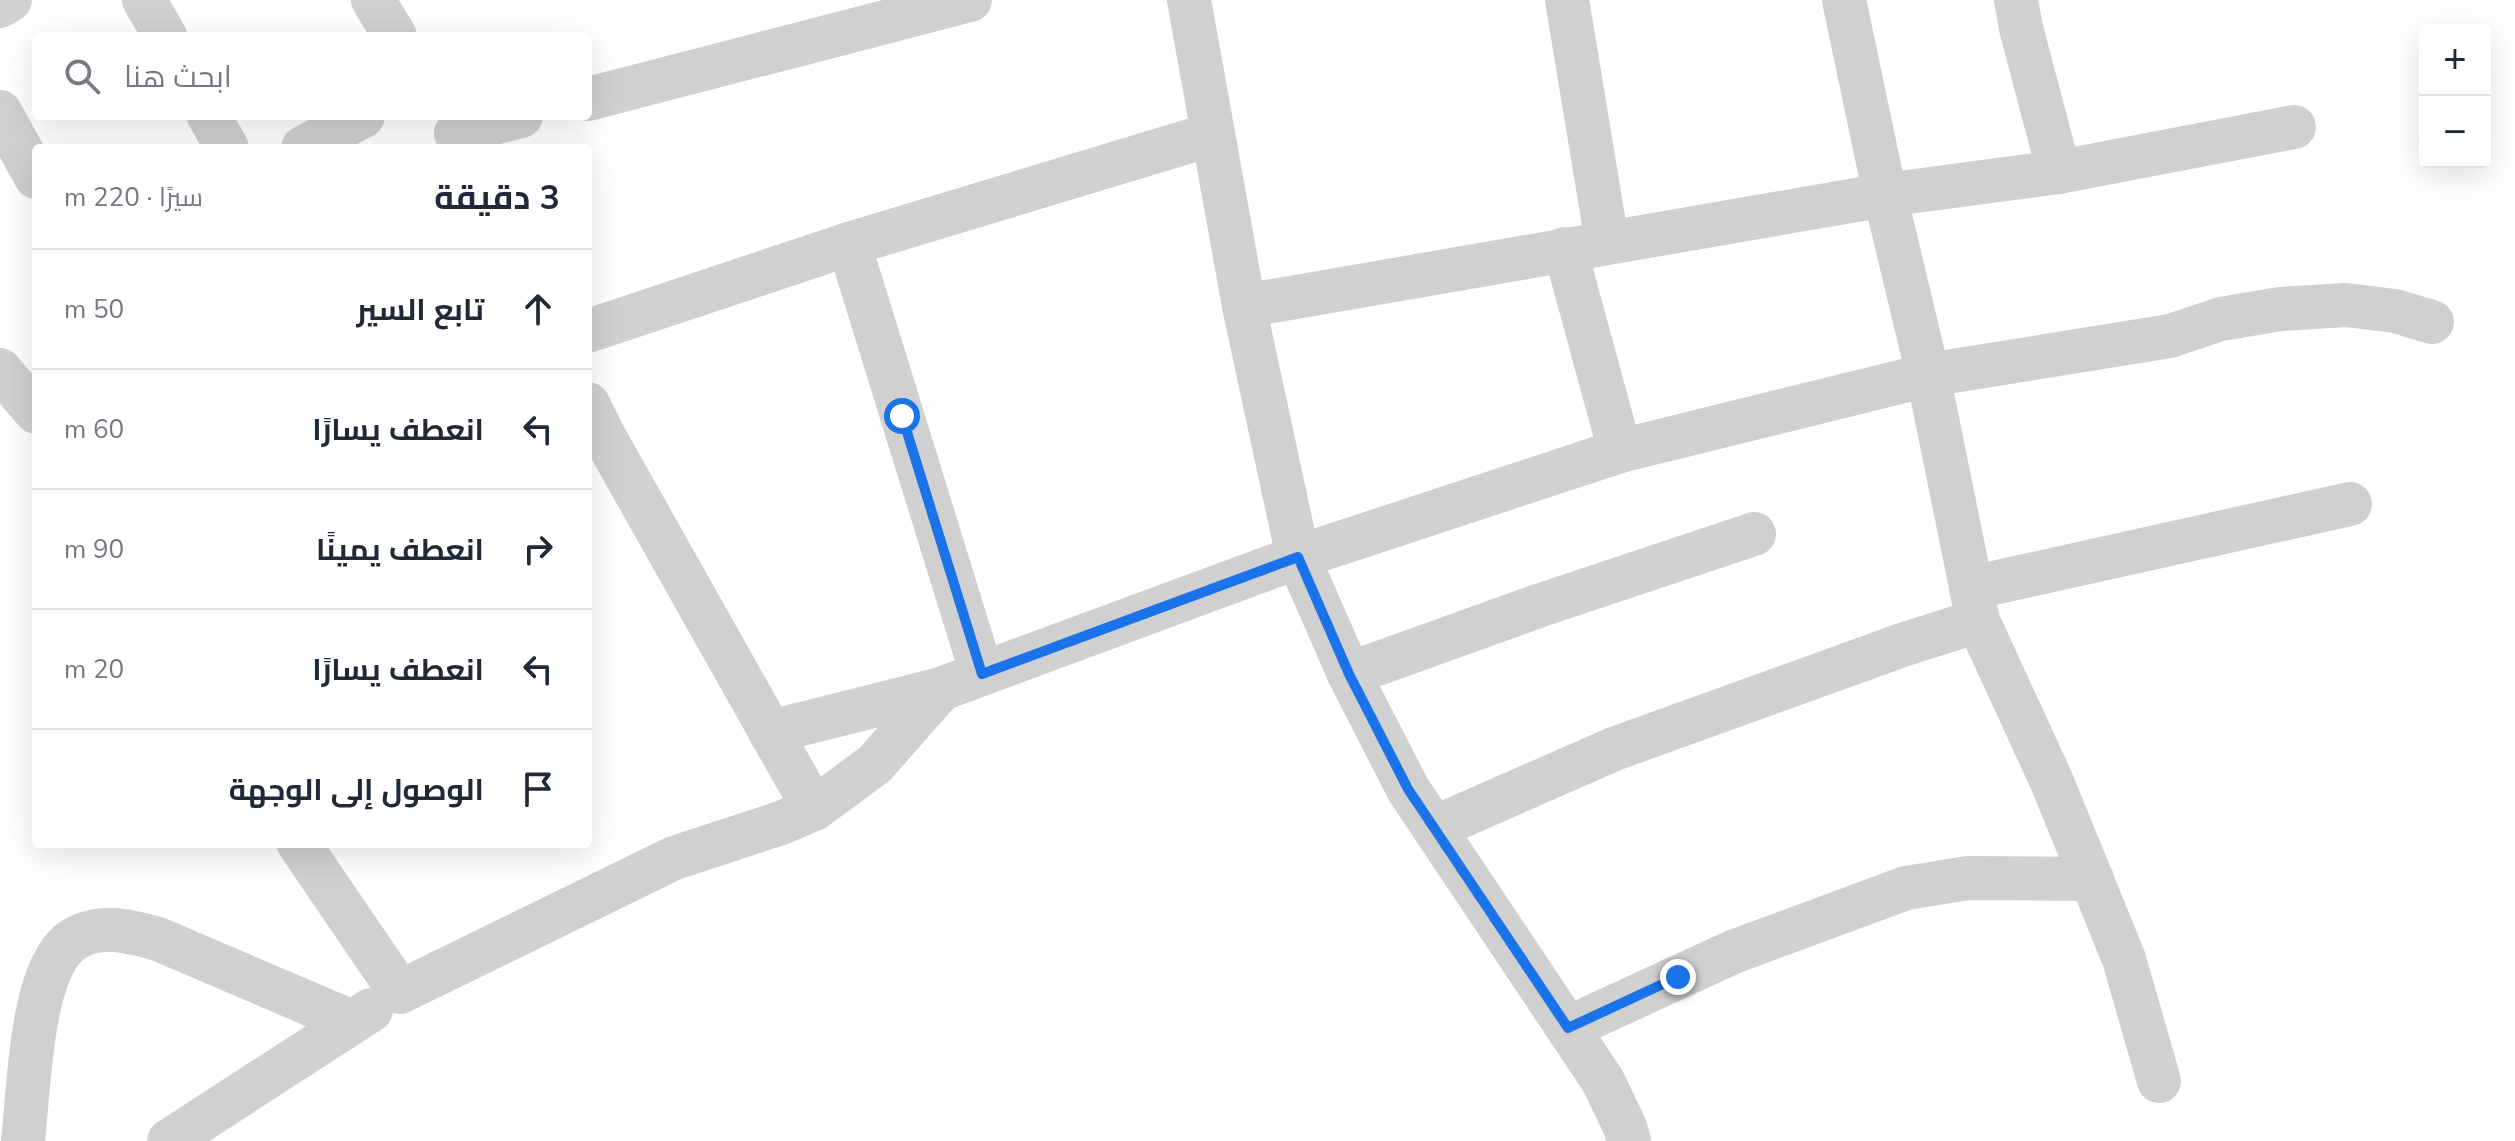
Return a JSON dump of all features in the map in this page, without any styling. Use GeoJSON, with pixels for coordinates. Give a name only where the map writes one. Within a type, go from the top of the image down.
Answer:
{"type":"FeatureCollection","features":[{"type":"Feature","properties":{"kind":"street"},"geometry":{"type":"LineString","coordinates":[[0,6],[10,0]]}},
{"type":"Feature","properties":{"kind":"street"},"geometry":{"type":"LineString","coordinates":[[144,0],[163,32]]}},
{"type":"Feature","properties":{"kind":"street"},"geometry":{"type":"LineString","coordinates":[[373,0],[393,32]]}},
{"type":"Feature","properties":{"kind":"street"},"geometry":{"type":"LineString","coordinates":[[592,98],[970,0]]}},
{"type":"Feature","properties":{"kind":"street"},"geometry":{"type":"LineString","coordinates":[[1189,0],[1244,306],[1298,557],[1349,674],[1408,789],[1603,1081],[1629,1141]]}},
{"type":"Feature","properties":{"kind":"street"},"geometry":{"type":"LineString","coordinates":[[1567,0],[1586,245],[1620,451]]}},
{"type":"Feature","properties":{"kind":"street"},"geometry":{"type":"LineString","coordinates":[[1844,0],[1885,195],[1928,375],[1974,604],[2052,782],[2124,959],[2159,1081]]}},
{"type":"Feature","properties":{"kind":"street"},"geometry":{"type":"LineString","coordinates":[[2016,0],[2059,172]]}},
{"type":"Feature","properties":{"kind":"street"},"geometry":{"type":"LineString","coordinates":[[0,112],[32,170]]}},
{"type":"Feature","properties":{"kind":"street"},"geometry":{"type":"LineString","coordinates":[[211,120],[225,144]]}},
{"type":"Feature","properties":{"kind":"street"},"geometry":{"type":"LineString","coordinates":[[310,144],[356,120]]}},
{"type":"Feature","properties":{"kind":"street"},"geometry":{"type":"LineString","coordinates":[[454,132],[504,120]]}},
{"type":"Feature","properties":{"kind":"street"},"geometry":{"type":"LineString","coordinates":[[1244,306],[1885,195],[2059,172],[2294,127]]}},
{"type":"Feature","properties":{"kind":"street"},"geometry":{"type":"LineString","coordinates":[[592,330],[849,244],[1213,134]]}},
{"type":"Feature","properties":{"kind":"street"},"geometry":{"type":"LineString","coordinates":[[849,244],[982,674]]}},
{"type":"Feature","properties":{"kind":"street"},"geometry":{"type":"LineString","coordinates":[[770,732],[941,689],[1298,557],[1620,451],[1928,375],[2170,336],[2221,319],[2280,309],[2346,305],[2395,311],[2432,322]]}},
{"type":"Feature","properties":{"kind":"street"},"geometry":{"type":"LineString","coordinates":[[0,370],[32,407]]}},
{"type":"Feature","properties":{"kind":"street"},"geometry":{"type":"LineString","coordinates":[[594,430],[814,809]]}},
{"type":"Feature","properties":{"kind":"street"},"geometry":{"type":"LineString","coordinates":[[1434,828],[1614,749],[1905,644],[1974,604],[2350,504]]}},
{"type":"Feature","properties":{"kind":"street"},"geometry":{"type":"LineString","coordinates":[[1349,674],[1538,606],[1754,534]]}},
{"type":"Feature","properties":{"kind":"street"},"geometry":{"type":"LineString","coordinates":[[169,1141],[400,992],[674,858],[814,809],[875,764],[941,689]]}},
{"type":"Feature","properties":{"kind":"street"},"geometry":{"type":"LineString","coordinates":[[302,848],[400,992]]}},
{"type":"Feature","properties":{"kind":"street"},"geometry":{"type":"LineString","coordinates":[[1568,1028],[1733,952],[1906,888],[1968,878],[2092,879]]}},
{"type":"Feature","properties":{"kind":"street"},"geometry":{"type":"LineString","coordinates":[[23,1141],[45,980],[70,942],[85,935],[105,930],[129,930],[158,939],[352,1022]]}},
{"type":"Feature","properties":{"kind":"route"},"geometry":{"type":"LineString","coordinates":[[902,416],[982,674],[1298,557],[1349,674],[1408,789],[1568,1028],[1678,977]]}}]}
